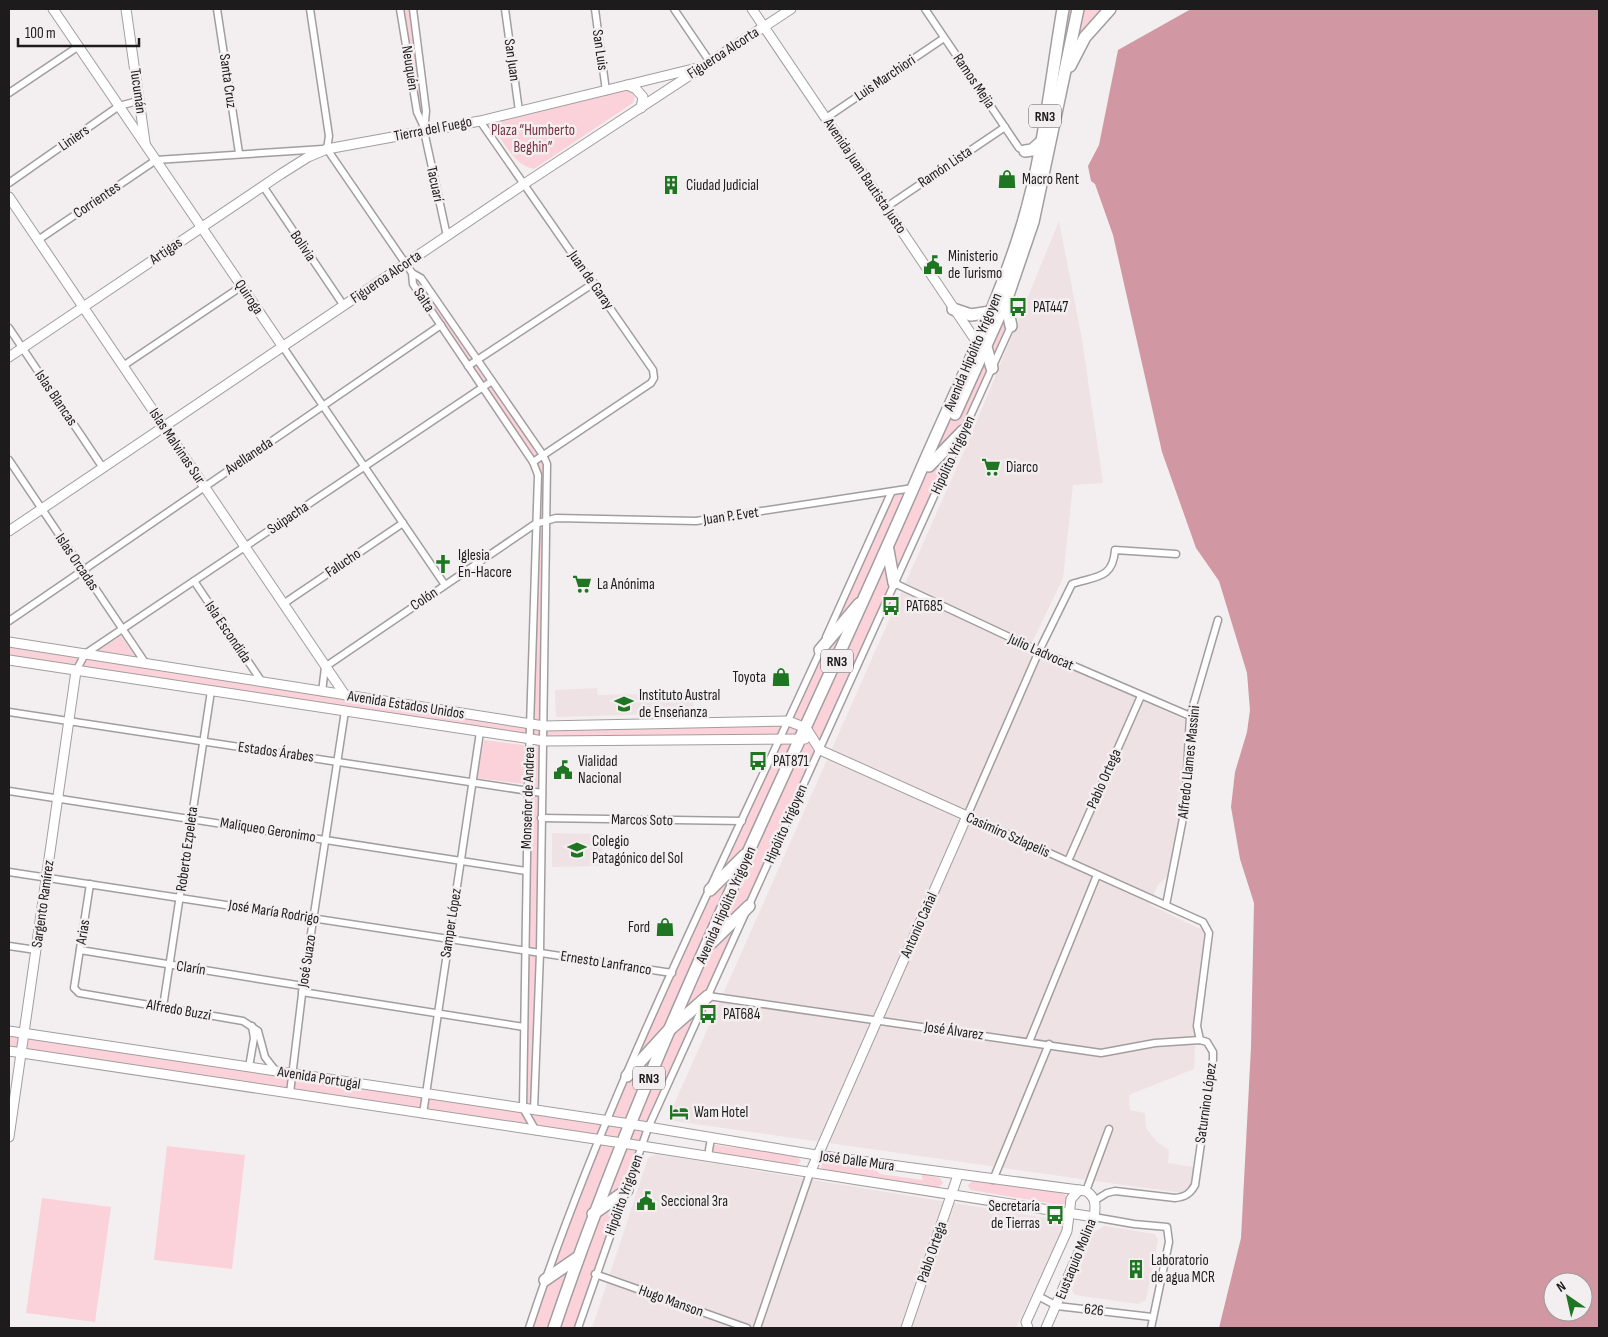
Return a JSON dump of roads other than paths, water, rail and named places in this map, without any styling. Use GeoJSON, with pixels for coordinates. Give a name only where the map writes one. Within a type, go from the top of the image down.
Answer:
{"type":"FeatureCollection","features":[{"type":"Feature","properties":{"kind":"highway","name":"Avenida Hipólito Yrigoyen"},"geometry":{"type":"LineString","coordinates":[[915,488],[929,466],[982,345],[990,312],[1023,223],[1040,143],[1063,9]]}},
{"type":"Feature","properties":{"kind":"highway"},"geometry":{"type":"LineString","coordinates":[[1057,109],[1078,9]]}},
{"type":"Feature","properties":{"kind":"highway","name":"RN3"},"geometry":{"type":"LineString","coordinates":[[1057,109],[1078,48],[1093,26],[1110,9]]}},
{"type":"Feature","properties":{"kind":"highway","name":"Avenida Hipólito Yrigoyen"},"geometry":{"type":"LineString","coordinates":[[554,1328],[577,1258],[621,1143],[668,1032],[915,488],[982,345],[1006,301],[1037,210],[1057,109]]}},
{"type":"Feature","properties":{"kind":"highway"},"geometry":{"type":"LineString","coordinates":[[1026,151],[1032,150],[1040,143]]}},
{"type":"Feature","properties":{"kind":"highway"},"geometry":{"type":"LineString","coordinates":[[1006,301],[1011,326]]}},
{"type":"Feature","properties":{"kind":"highway"},"geometry":{"type":"LineString","coordinates":[[953,309],[971,315],[990,312]]}},
{"type":"Feature","properties":{"kind":"highway"},"geometry":{"type":"LineString","coordinates":[[982,345],[992,368]]}},
{"type":"Feature","properties":{"kind":"highway"},"geometry":{"type":"LineString","coordinates":[[929,466],[963,431]]}},
{"type":"Feature","properties":{"kind":"highway"},"geometry":{"type":"LineString","coordinates":[[888,550],[894,583]]}},
{"type":"Feature","properties":{"kind":"highway"},"geometry":{"type":"LineString","coordinates":[[820,650],[868,594]]}},
{"type":"Feature","properties":{"kind":"highway"},"geometry":{"type":"LineString","coordinates":[[710,890],[751,848]]}},
{"type":"Feature","properties":{"kind":"highway"},"geometry":{"type":"LineString","coordinates":[[707,945],[749,906]]}},
{"type":"Feature","properties":{"kind":"highway"},"geometry":{"type":"LineString","coordinates":[[627,1076],[668,1032],[708,996]]}},
{"type":"Feature","properties":{"kind":"highway"},"geometry":{"type":"LineString","coordinates":[[594,1214],[627,1190]]}},
{"type":"Feature","properties":{"kind":"highway"},"geometry":{"type":"LineString","coordinates":[[544,1280],[577,1258]]}},
{"type":"Feature","properties":{"kind":"main road","name":"Quiroga"},"geometry":{"type":"LineString","coordinates":[[54,9],[283,347]]}},
{"type":"Feature","properties":{"kind":"main road","name":"Tucumán"},"geometry":{"type":"LineString","coordinates":[[126,9],[146,145]]}},
{"type":"Feature","properties":{"kind":"main road","name":"Avenida Juan Bautista Justo"},"geometry":{"type":"LineString","coordinates":[[752,9],[953,309],[982,345]]}},
{"type":"Feature","properties":{"kind":"main road","name":"Figueroa Alcorta"},"geometry":{"type":"LineString","coordinates":[[9,531],[524,184],[791,9]]}},
{"type":"Feature","properties":{"kind":"main road","name":"Tierra del Fuego"},"geometry":{"type":"LineString","coordinates":[[326,149],[424,129],[480,120],[606,91],[708,64]]}},
{"type":"Feature","properties":{"kind":"main road"},"geometry":{"type":"LineString","coordinates":[[627,85],[636,88],[643,96],[644,102],[641,108]]}},
{"type":"Feature","properties":{"kind":"main road","name":"Artigas"},"geometry":{"type":"LineString","coordinates":[[9,357],[263,186],[308,157],[326,149]]}},
{"type":"Feature","properties":{"kind":"main road","name":"Islas Malvinas Sur"},"geometry":{"type":"LineString","coordinates":[[9,197],[344,695]]}},
{"type":"Feature","properties":{"kind":"main road","name":"Avenida Estados Unidos"},"geometry":{"type":"LineString","coordinates":[[9,642],[544,726],[788,721],[804,733]]}},
{"type":"Feature","properties":{"kind":"main road","name":"Avenida Estados Unidos"},"geometry":{"type":"LineString","coordinates":[[9,660],[544,741],[779,739],[804,733]]}},
{"type":"Feature","properties":{"kind":"main road","name":"Sargento Ramírez"},"geometry":{"type":"LineString","coordinates":[[9,1133],[76,671]]}},
{"type":"Feature","properties":{"kind":"main road","name":"Casimiro Szlapelis"},"geometry":{"type":"LineString","coordinates":[[804,733],[818,747],[967,816]]}},
{"type":"Feature","properties":{"kind":"main road","name":"Antonio Cañal"},"geometry":{"type":"LineString","coordinates":[[810,1173],[816,1155],[967,816]]}},
{"type":"Feature","properties":{"kind":"main road","name":"Avenida Portugal"},"geometry":{"type":"LineString","coordinates":[[9,1031],[630,1124]]}},
{"type":"Feature","properties":{"kind":"main road","name":"Avenida Portugal"},"geometry":{"type":"LineString","coordinates":[[9,1051],[621,1143]]}},
{"type":"Feature","properties":{"kind":"main road","name":"José Dalle Mura"},"geometry":{"type":"LineString","coordinates":[[630,1124],[816,1155],[1082,1191]]}},
{"type":"Feature","properties":{"kind":"main road","name":"José Dalle Mura"},"geometry":{"type":"LineString","coordinates":[[621,1143],[1069,1211],[1094,1217]]}},
{"type":"Feature","properties":{"kind":"main road","name":"Pablo Ortega"},"geometry":{"type":"LineString","coordinates":[[906,1328],[958,1175]]}},
{"type":"Feature","properties":{"kind":"main road"},"geometry":{"type":"LineString","coordinates":[[1025,1326],[1067,1231],[1069,1211],[1074,1194],[1082,1191]]}},
{"type":"Feature","properties":{"kind":"main road","name":"Eustaquio Molina"},"geometry":{"type":"LineString","coordinates":[[1046,1328],[1094,1217],[1094,1200],[1091,1194],[1082,1191]]}},
{"type":"Feature","properties":{"kind":"street","name":"Santa Cruz"},"geometry":{"type":"LineString","coordinates":[[218,9],[239,153]]}},
{"type":"Feature","properties":{"kind":"street"},"geometry":{"type":"LineString","coordinates":[[310,9],[329,136],[326,149],[412,273]]}},
{"type":"Feature","properties":{"kind":"street","name":"Neuquén"},"geometry":{"type":"LineString","coordinates":[[400,9],[417,112],[424,129]]}},
{"type":"Feature","properties":{"kind":"street","name":"Neuquén"},"geometry":{"type":"LineString","coordinates":[[413,9],[426,111],[424,129]]}},
{"type":"Feature","properties":{"kind":"street","name":"San Juan"},"geometry":{"type":"LineString","coordinates":[[505,9],[519,111]]}},
{"type":"Feature","properties":{"kind":"street","name":"San Luis"},"geometry":{"type":"LineString","coordinates":[[595,9],[606,91]]}},
{"type":"Feature","properties":{"kind":"street"},"geometry":{"type":"LineString","coordinates":[[674,9],[708,64]]}},
{"type":"Feature","properties":{"kind":"street","name":"Ramos Mejia"},"geometry":{"type":"LineString","coordinates":[[925,9],[1019,148],[1026,151]]}},
{"type":"Feature","properties":{"kind":"street","name":"Luis Marchiori"},"geometry":{"type":"LineString","coordinates":[[826,118],[944,38]]}},
{"type":"Feature","properties":{"kind":"street"},"geometry":{"type":"LineString","coordinates":[[9,94],[78,46]]}},
{"type":"Feature","properties":{"kind":"street","name":"Liniers"},"geometry":{"type":"LineString","coordinates":[[9,183],[119,106],[134,102],[139,95]]}},
{"type":"Feature","properties":{"kind":"street","name":"Juan de Garay"},"geometry":{"type":"LineString","coordinates":[[480,120],[653,370],[654,378],[651,383],[538,458]]}},
{"type":"Feature","properties":{"kind":"street","name":"Ramón Lista"},"geometry":{"type":"LineString","coordinates":[[885,208],[1005,127]]}},
{"type":"Feature","properties":{"kind":"street","name":"Tacuarí"},"geometry":{"type":"LineString","coordinates":[[424,129],[447,236]]}},
{"type":"Feature","properties":{"kind":"street","name":"Tierra del Fuego"},"geometry":{"type":"LineString","coordinates":[[156,160],[239,153],[326,149]]}},
{"type":"Feature","properties":{"kind":"street","name":"Corrientes"},"geometry":{"type":"LineString","coordinates":[[38,240],[156,160]]}},
{"type":"Feature","properties":{"kind":"street","name":"Bolivia"},"geometry":{"type":"LineString","coordinates":[[263,186],[344,306]]}},
{"type":"Feature","properties":{"kind":"street","name":"Salta"},"geometry":{"type":"LineString","coordinates":[[412,273],[413,284],[482,387],[538,458]]}},
{"type":"Feature","properties":{"kind":"street","name":"Salta"},"geometry":{"type":"LineString","coordinates":[[412,273],[421,278],[492,380],[538,458]]}},
{"type":"Feature","properties":{"kind":"street"},"geometry":{"type":"LineString","coordinates":[[468,366],[594,283]]}},
{"type":"Feature","properties":{"kind":"street"},"geometry":{"type":"LineString","coordinates":[[122,366],[242,286]]}},
{"type":"Feature","properties":{"kind":"street","name":"Avellaneda"},"geometry":{"type":"LineString","coordinates":[[9,621],[441,325]]}},
{"type":"Feature","properties":{"kind":"street","name":"Hipólito Yrigoyen"},"geometry":{"type":"LineString","coordinates":[[578,1328],[648,1128],[749,906],[818,747],[1011,326]]}},
{"type":"Feature","properties":{"kind":"street","name":"Islas Blancas"},"geometry":{"type":"LineString","coordinates":[[9,328],[103,468]]}},
{"type":"Feature","properties":{"kind":"street","name":"Quiroga"},"geometry":{"type":"LineString","coordinates":[[283,347],[445,585]]}},
{"type":"Feature","properties":{"kind":"street","name":"Suipacha"},"geometry":{"type":"LineString","coordinates":[[84,654],[492,380]]}},
{"type":"Feature","properties":{"kind":"street","name":"Monseñor de Andrea"},"geometry":{"type":"LineString","coordinates":[[534,1110],[540,953],[547,464],[538,458]]}},
{"type":"Feature","properties":{"kind":"street","name":"Monseñor de Andrea"},"geometry":{"type":"LineString","coordinates":[[523,1108],[526,871],[538,458]]}},
{"type":"Feature","properties":{"kind":"street","name":"Islas Orcadas"},"geometry":{"type":"LineString","coordinates":[[9,460],[146,664]]}},
{"type":"Feature","properties":{"kind":"street","name":"Juan P. Evet"},"geometry":{"type":"LineString","coordinates":[[546,520],[556,518],[696,521],[915,488]]}},
{"type":"Feature","properties":{"kind":"street"},"geometry":{"type":"LineString","coordinates":[[529,1328],[544,1280],[606,1121],[891,493]]}},
{"type":"Feature","properties":{"kind":"street","name":"Colón"},"geometry":{"type":"LineString","coordinates":[[325,666],[535,524],[546,520]]}},
{"type":"Feature","properties":{"kind":"street","name":"Falucho"},"geometry":{"type":"LineString","coordinates":[[283,604],[403,523]]}},
{"type":"Feature","properties":{"kind":"street","name":"Antonio Cañal"},"geometry":{"type":"LineString","coordinates":[[967,816],[1039,651],[1072,584],[1110,571],[1114,565],[1115,550],[1176,554]]}},
{"type":"Feature","properties":{"kind":"street","name":"Isla Escondida"},"geometry":{"type":"LineString","coordinates":[[194,581],[262,682]]}},
{"type":"Feature","properties":{"kind":"street","name":"Julio Ladvocat"},"geometry":{"type":"LineString","coordinates":[[894,583],[1039,651],[1190,716]]}},
{"type":"Feature","properties":{"kind":"street","name":"Alfredo Llames Massini"},"geometry":{"type":"LineString","coordinates":[[1166,905],[1185,808],[1190,716],[1218,620]]}},
{"type":"Feature","properties":{"kind":"street"},"geometry":{"type":"LineString","coordinates":[[76,671],[84,654]]}},
{"type":"Feature","properties":{"kind":"street"},"geometry":{"type":"LineString","coordinates":[[322,692],[325,666]]}},
{"type":"Feature","properties":{"kind":"street","name":"Roberto Ezpeleta"},"geometry":{"type":"LineString","coordinates":[[163,1007],[211,691]]}},
{"type":"Feature","properties":{"kind":"street","name":"Pablo Ortega"},"geometry":{"type":"LineString","coordinates":[[1068,861],[1140,696]]}},
{"type":"Feature","properties":{"kind":"street","name":"José Suazo"},"geometry":{"type":"LineString","coordinates":[[290,1093],[303,989],[344,711]]}},
{"type":"Feature","properties":{"kind":"street","name":"Estados Árabes"},"geometry":{"type":"LineString","coordinates":[[9,712],[542,793]]}},
{"type":"Feature","properties":{"kind":"street","name":"Samper López"},"geometry":{"type":"LineString","coordinates":[[423,1114],[480,732]]}},
{"type":"Feature","properties":{"kind":"street","name":"Maliqueo Geronimo"},"geometry":{"type":"LineString","coordinates":[[9,791],[461,859],[526,871]]}},
{"type":"Feature","properties":{"kind":"street","name":"Casimiro Szlapelis"},"geometry":{"type":"LineString","coordinates":[[967,816],[1203,922]]}},
{"type":"Feature","properties":{"kind":"street","name":"Marcos Soto"},"geometry":{"type":"LineString","coordinates":[[541,818],[742,821]]}},
{"type":"Feature","properties":{"kind":"street","name":"José María Rodrigo"},"geometry":{"type":"LineString","coordinates":[[9,872],[540,953]]}},
{"type":"Feature","properties":{"kind":"street"},"geometry":{"type":"LineString","coordinates":[[1029,1042],[1097,874]]}},
{"type":"Feature","properties":{"kind":"street","name":"Arias"},"geometry":{"type":"LineString","coordinates":[[74,980],[90,884]]}},
{"type":"Feature","properties":{"kind":"street","name":"Saturnino López"},"geometry":{"type":"LineString","coordinates":[[1094,1200],[1115,1191],[1183,1198],[1191,1192],[1195,1185],[1213,1059],[1210,1045],[1200,1040],[1197,1026],[1209,933],[1203,922]]}},
{"type":"Feature","properties":{"kind":"street"},"geometry":{"type":"LineString","coordinates":[[9,946],[36,950]]}},
{"type":"Feature","properties":{"kind":"street","name":"Clarín"},"geometry":{"type":"LineString","coordinates":[[80,950],[437,1014],[524,1027]]}},
{"type":"Feature","properties":{"kind":"street","name":"Ernesto Lanfranco"},"geometry":{"type":"LineString","coordinates":[[540,953],[672,973]]}},
{"type":"Feature","properties":{"kind":"street","name":"Alfredo Buzzi"},"geometry":{"type":"LineString","coordinates":[[74,980],[74,988],[79,993],[243,1020],[252,1026]]}},
{"type":"Feature","properties":{"kind":"street","name":"José Álvarez"},"geometry":{"type":"LineString","coordinates":[[708,996],[1109,1053],[1155,1043],[1200,1040]]}},
{"type":"Feature","properties":{"kind":"street"},"geometry":{"type":"LineString","coordinates":[[248,1067],[254,1038],[252,1026]]}},
{"type":"Feature","properties":{"kind":"street"},"geometry":{"type":"LineString","coordinates":[[252,1026],[262,1037],[265,1057],[275,1071]]}},
{"type":"Feature","properties":{"kind":"street"},"geometry":{"type":"LineString","coordinates":[[993,1180],[1049,1044]]}},
{"type":"Feature","properties":{"kind":"street"},"geometry":{"type":"LineString","coordinates":[[523,1108],[536,1131]]}},
{"type":"Feature","properties":{"kind":"street"},"geometry":{"type":"LineString","coordinates":[[1082,1191],[1108,1129]]}},
{"type":"Feature","properties":{"kind":"street"},"geometry":{"type":"LineString","coordinates":[[708,1156],[711,1138]]}},
{"type":"Feature","properties":{"kind":"street","name":"Antonio Cañal"},"geometry":{"type":"LineString","coordinates":[[757,1328],[810,1173]]}},
{"type":"Feature","properties":{"kind":"street"},"geometry":{"type":"LineString","coordinates":[[1094,1217],[1134,1224],[1167,1227],[1170,1242],[1151,1328]]}},
{"type":"Feature","properties":{"kind":"street","name":"Hugo Manson"},"geometry":{"type":"LineString","coordinates":[[596,1274],[747,1328]]}},
{"type":"Feature","properties":{"kind":"street","name":"626"},"geometry":{"type":"LineString","coordinates":[[1038,1296],[1056,1306],[1152,1317]]}},
{"type":"Feature","properties":{"kind":"place","name":"Macro Rent"},"geometry":{"type":"Point","coordinates":[1007,179]}},
{"type":"Feature","properties":{"kind":"place","name":"Ciudad Judicial"},"geometry":{"type":"Point","coordinates":[671,185]}},
{"type":"Feature","properties":{"kind":"place","name":"Ministerio de Turismo"},"geometry":{"type":"Point","coordinates":[933,265]}},
{"type":"Feature","properties":{"kind":"place","name":"PAT447"},"geometry":{"type":"Point","coordinates":[1018,307]}},
{"type":"Feature","properties":{"kind":"place","name":"Diarco"},"geometry":{"type":"Point","coordinates":[991,467]}},
{"type":"Feature","properties":{"kind":"place","name":"Iglesia En-Hacore"},"geometry":{"type":"Point","coordinates":[443,564]}},
{"type":"Feature","properties":{"kind":"place","name":"La Anónima"},"geometry":{"type":"Point","coordinates":[582,584]}},
{"type":"Feature","properties":{"kind":"place","name":"PAT685"},"geometry":{"type":"Point","coordinates":[891,606]}},
{"type":"Feature","properties":{"kind":"place","name":"Toyota"},"geometry":{"type":"Point","coordinates":[781,677]}},
{"type":"Feature","properties":{"kind":"place","name":"Instituto Austral de Enseñanza"},"geometry":{"type":"Point","coordinates":[624,704]}},
{"type":"Feature","properties":{"kind":"place","name":"PAT871"},"geometry":{"type":"Point","coordinates":[758,761]}},
{"type":"Feature","properties":{"kind":"place","name":"Vialidad Nacional"},"geometry":{"type":"Point","coordinates":[563,770]}},
{"type":"Feature","properties":{"kind":"place","name":"Colegio Patagónico del Sol"},"geometry":{"type":"Point","coordinates":[577,850]}},
{"type":"Feature","properties":{"kind":"place","name":"Ford"},"geometry":{"type":"Point","coordinates":[665,927]}},
{"type":"Feature","properties":{"kind":"place","name":"PAT684"},"geometry":{"type":"Point","coordinates":[708,1014]}},
{"type":"Feature","properties":{"kind":"place","name":"Wam Hotel"},"geometry":{"type":"Point","coordinates":[679,1112]}},
{"type":"Feature","properties":{"kind":"place","name":"Seccional 3ra"},"geometry":{"type":"Point","coordinates":[646,1201]}},
{"type":"Feature","properties":{"kind":"place","name":"Secretaría de Tierras"},"geometry":{"type":"Point","coordinates":[1055,1215]}},
{"type":"Feature","properties":{"kind":"place","name":"Laboratorio de agua MCR"},"geometry":{"type":"Point","coordinates":[1136,1269]}},
{"type":"Feature","properties":{"kind":"park label","name":"Plaza “Humberto Beghin”"},"geometry":{"type":"Point","coordinates":[533,138]}}]}
